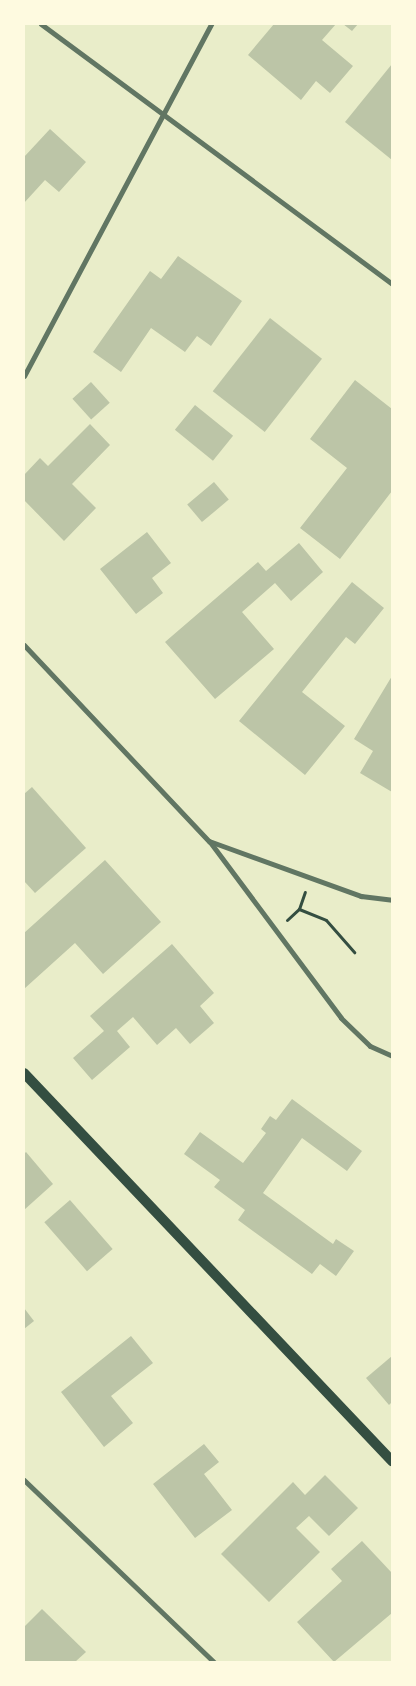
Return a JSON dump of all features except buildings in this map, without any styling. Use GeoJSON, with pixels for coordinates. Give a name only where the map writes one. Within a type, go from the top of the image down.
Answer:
{"type":"FeatureCollection","features":[{"type":"Feature","properties":{"kind":"main road"},"geometry":{"type":"LineString","coordinates":[[24,1073],[392,1460]]}},
{"type":"Feature","properties":{"kind":"street"},"geometry":{"type":"LineString","coordinates":[[40,24],[392,284]]}},
{"type":"Feature","properties":{"kind":"street"},"geometry":{"type":"LineString","coordinates":[[24,376],[164,116],[210,24]]}},
{"type":"Feature","properties":{"kind":"street"},"geometry":{"type":"LineString","coordinates":[[24,645],[209,841],[341,1018],[370,1046],[392,1056]]}},
{"type":"Feature","properties":{"kind":"street"},"geometry":{"type":"LineString","coordinates":[[209,841],[361,896],[392,900]]}},
{"type":"Feature","properties":{"kind":"street"},"geometry":{"type":"LineString","coordinates":[[24,1480],[214,1662]]}},
{"type":"Feature","properties":{"kind":"path"},"geometry":{"type":"LineString","coordinates":[[275,929],[299,909],[308,877]]}},
{"type":"Feature","properties":{"kind":"path"},"geometry":{"type":"LineString","coordinates":[[299,909],[326,920],[354,952]]}}]}
